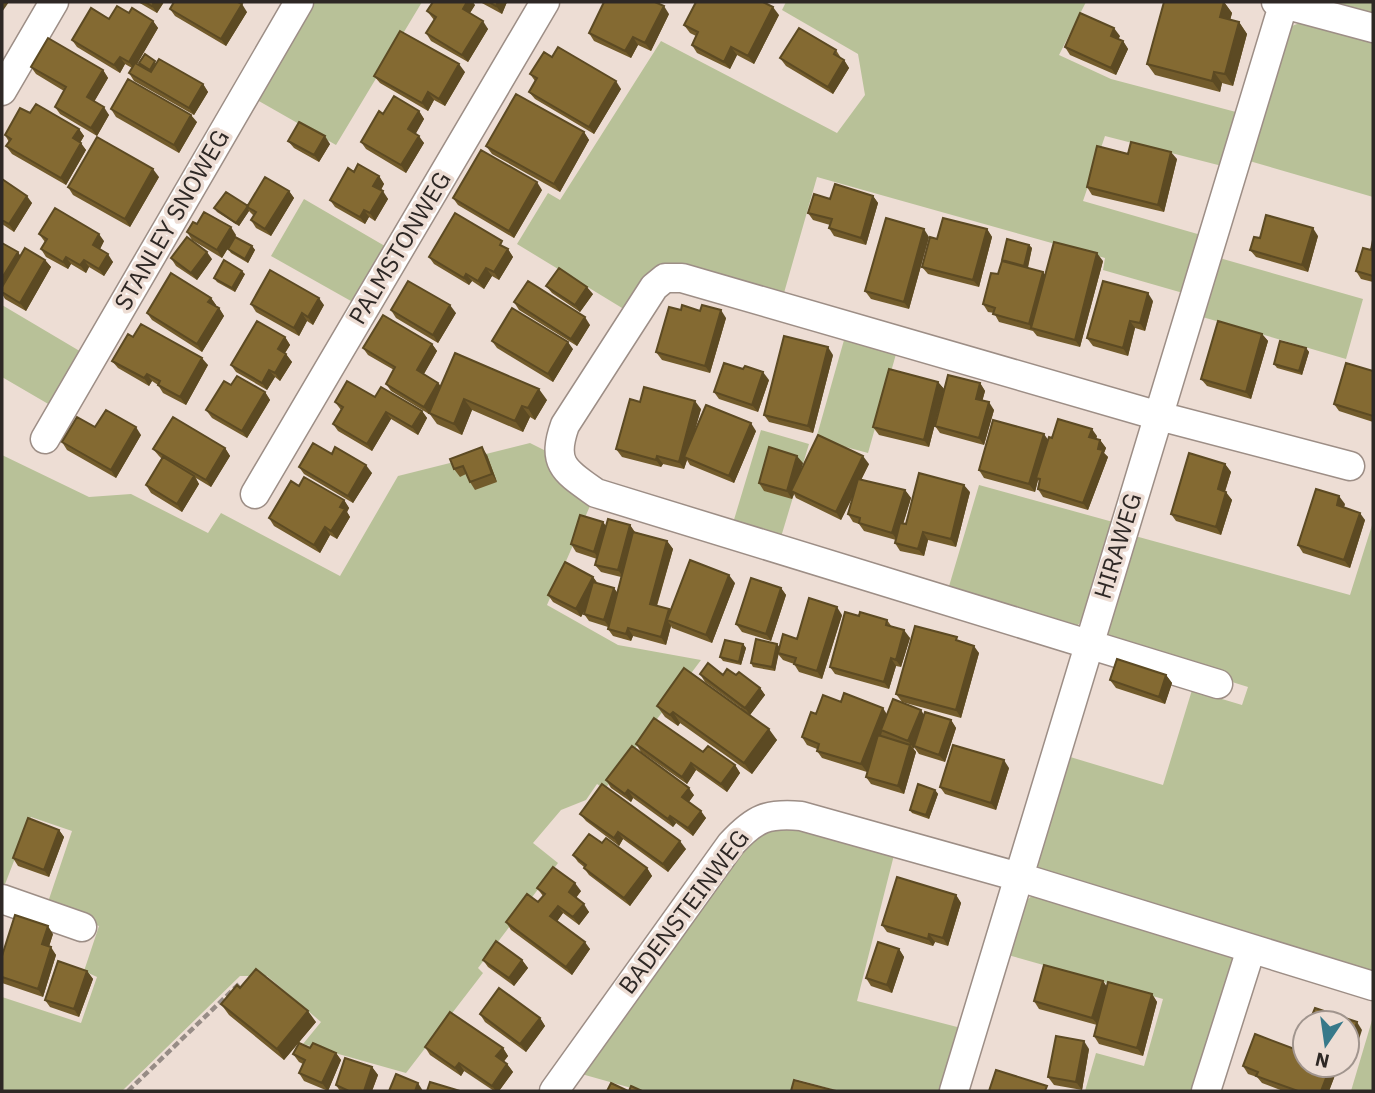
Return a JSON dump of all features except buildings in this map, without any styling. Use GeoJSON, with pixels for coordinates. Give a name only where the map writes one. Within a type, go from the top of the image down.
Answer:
{"type":"FeatureCollection","features":[{"type":"Feature","properties":{"kind":"street"},"geometry":{"type":"LineString","coordinates":[[2,91],[54,2]]}},
{"type":"Feature","properties":{"kind":"street","name":"STANLEY SNOWEG"},"geometry":{"type":"LineString","coordinates":[[45,439],[299,2]]}},
{"type":"Feature","properties":{"kind":"street","name":"PALMSTONWEG"},"geometry":{"type":"LineString","coordinates":[[255,494],[545,2]]}},
{"type":"Feature","properties":{"kind":"street"},"geometry":{"type":"LineString","coordinates":[[1281,2],[1373,28]]}},
{"type":"Feature","properties":{"kind":"street","name":"HIRAWEG"},"geometry":{"type":"LineString","coordinates":[[954,1091],[1281,2]]}},
{"type":"Feature","properties":{"kind":"street"},"geometry":{"type":"LineString","coordinates":[[1218,684],[596,493],[571,476],[559,460],[558,444],[579,402],[654,287],[664,278],[682,278],[1158,416],[1350,466]]}},
{"type":"Feature","properties":{"kind":"street","name":"BADENSTEINWEG"},"geometry":{"type":"LineString","coordinates":[[554,1091],[731,844],[750,823],[777,814],[801,816],[1019,877],[1373,986]]}},
{"type":"Feature","properties":{"kind":"street"},"geometry":{"type":"LineString","coordinates":[[2,899],[82,927]]}},
{"type":"Feature","properties":{"kind":"street"},"geometry":{"type":"LineString","coordinates":[[1206,1091],[1251,949]]}},
{"type":"Feature","properties":{"kind":"path"},"geometry":{"type":"LineString","coordinates":[[128,1091],[239,984]]}},
{"type":"Feature","properties":{"kind":"green space"},"geometry":{"type":"Polygon","coordinates":[[[308,2],[422,2],[336,145],[252,97],[308,2]]]}},
{"type":"Feature","properties":{"kind":"green space"},"geometry":{"type":"Polygon","coordinates":[[[786,2],[1086,2],[1059,55],[1111,79],[1236,112],[1222,166],[1105,136],[1083,201],[1201,235],[1183,293],[1103,270],[1105,258],[817,177],[782,300],[683,268],[627,311],[517,244],[548,193],[560,200],[661,41],[837,133],[865,95],[858,54],[782,10],[786,2]]]}},
{"type":"Feature","properties":{"kind":"green space"},"geometry":{"type":"Polygon","coordinates":[[[1309,2],[1373,2],[1373,17],[1309,2]]]}},
{"type":"Feature","properties":{"kind":"green space"},"geometry":{"type":"Polygon","coordinates":[[[1302,22],[1373,37],[1373,197],[1246,160],[1285,37],[1292,26],[1302,22]]]}},
{"type":"Feature","properties":{"kind":"green space"},"geometry":{"type":"Polygon","coordinates":[[[304,199],[390,249],[358,305],[271,256],[304,199]]]}},
{"type":"Feature","properties":{"kind":"green space"},"geometry":{"type":"Polygon","coordinates":[[[1216,257],[1363,299],[1346,359],[1199,316],[1216,257]]]}},
{"type":"Feature","properties":{"kind":"green space"},"geometry":{"type":"Polygon","coordinates":[[[2,305],[83,353],[50,405],[2,377],[2,305]]]}},
{"type":"Feature","properties":{"kind":"green space"},"geometry":{"type":"Polygon","coordinates":[[[846,333],[898,347],[868,453],[816,439],[846,333]]]}},
{"type":"Feature","properties":{"kind":"green space"},"geometry":{"type":"Polygon","coordinates":[[[761,430],[809,444],[781,537],[733,523],[761,430]]]}},
{"type":"Feature","properties":{"kind":"green space"},"geometry":{"type":"Polygon","coordinates":[[[530,443],[552,454],[593,499],[547,605],[618,645],[701,660],[605,789],[597,784],[586,800],[561,810],[533,843],[558,863],[478,968],[483,973],[406,1073],[303,1044],[321,1022],[267,976],[240,976],[122,1091],[2,1091],[2,997],[81,1023],[97,977],[84,971],[99,926],[46,908],[72,831],[31,817],[2,892],[2,455],[89,497],[131,494],[208,533],[221,513],[340,576],[398,476],[530,443]]]}},
{"type":"Feature","properties":{"kind":"green space"},"geometry":{"type":"Polygon","coordinates":[[[979,485],[1113,522],[1084,617],[1078,625],[1067,626],[947,593],[979,485]]]}},
{"type":"Feature","properties":{"kind":"green space"},"geometry":{"type":"Polygon","coordinates":[[[1373,522],[1373,980],[1043,875],[1035,866],[1067,756],[1163,785],[1192,690],[1242,705],[1248,687],[1124,648],[1107,638],[1104,631],[1135,536],[1350,595],[1373,522]]]}},
{"type":"Feature","properties":{"kind":"green space"},"geometry":{"type":"Polygon","coordinates":[[[778,824],[894,855],[857,1001],[961,1028],[940,1091],[839,1091],[795,1079],[792,1091],[642,1091],[578,1073],[751,837],[778,824]]]}},
{"type":"Feature","properties":{"kind":"green space"},"geometry":{"type":"Polygon","coordinates":[[[1036,892],[1235,957],[1200,1091],[1085,1091],[1096,1053],[1144,1066],[1163,999],[1008,955],[1025,902],[1036,892]]]}},
{"type":"Feature","properties":{"kind":"green space"},"geometry":{"type":"Polygon","coordinates":[[[1373,1017],[1373,1091],[1351,1091],[1355,1079],[1361,1079],[1361,1057],[1373,1017]]]}}]}
